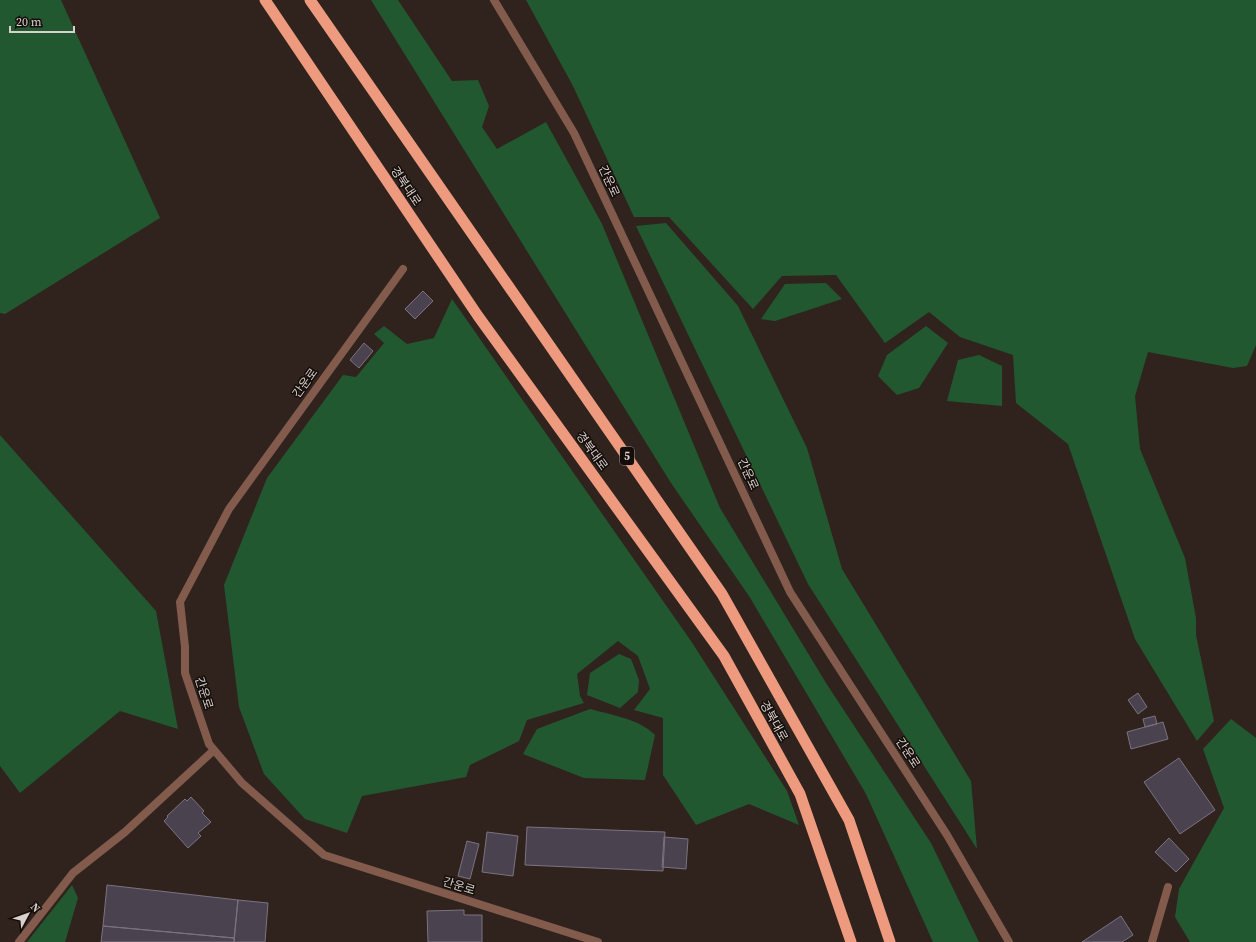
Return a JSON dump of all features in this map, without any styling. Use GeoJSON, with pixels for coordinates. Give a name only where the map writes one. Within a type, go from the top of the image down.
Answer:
{"type":"FeatureCollection","features":[{"type":"Feature","properties":{"kind":"highway","name":"경북대로"},"geometry":{"type":"LineString","coordinates":[[265,0],[478,316],[724,656],[800,794],[851,942]]}},
{"type":"Feature","properties":{"kind":"highway","name":"경북대로"},"geometry":{"type":"LineString","coordinates":[[310,0],[722,594],[849,820],[890,942]]}},
{"type":"Feature","properties":{"kind":"street","name":"간운로"},"geometry":{"type":"LineString","coordinates":[[494,0],[574,133],[790,592],[947,836],[1009,942]]}},
{"type":"Feature","properties":{"kind":"street","name":"간운로"},"geometry":{"type":"LineString","coordinates":[[403,269],[229,509],[180,602],[185,647],[185,673],[209,744],[242,783],[324,855],[598,942]]}},
{"type":"Feature","properties":{"kind":"street"},"geometry":{"type":"LineString","coordinates":[[19,942],[73,873],[125,832],[214,750]]}},
{"type":"Feature","properties":{"kind":"street"},"geometry":{"type":"LineString","coordinates":[[1152,942],[1168,887]]}},
{"type":"Feature","properties":{"kind":"green space"},"geometry":{"type":"Polygon","coordinates":[[[0,0],[61,0],[160,218],[5,314],[0,313],[0,0]]]}},
{"type":"Feature","properties":{"kind":"green space"},"geometry":{"type":"Polygon","coordinates":[[[371,0],[398,0],[452,81],[478,80],[489,106],[482,127],[497,149],[546,122],[602,224],[720,508],[826,683],[931,843],[979,942],[933,942],[866,794],[749,596],[671,483],[371,0]]]}},
{"type":"Feature","properties":{"kind":"green space"},"geometry":{"type":"Polygon","coordinates":[[[526,0],[1256,0],[1256,345],[1247,366],[1233,368],[1148,352],[1135,396],[1140,449],[1185,558],[1196,618],[1196,635],[1214,721],[1197,741],[1135,639],[1068,444],[1016,403],[1013,355],[960,337],[929,312],[885,343],[836,275],[782,276],[753,309],[669,217],[634,217],[573,86],[526,0]]]}},
{"type":"Feature","properties":{"kind":"green space"},"geometry":{"type":"Polygon","coordinates":[[[666,223],[738,306],[807,448],[842,569],[971,781],[977,849],[808,584],[636,226],[666,223]]]}},
{"type":"Feature","properties":{"kind":"green space"},"geometry":{"type":"Polygon","coordinates":[[[826,283],[842,299],[775,321],[761,319],[785,284],[826,283]]]}},
{"type":"Feature","properties":{"kind":"green space"},"geometry":{"type":"Polygon","coordinates":[[[452,299],[691,641],[787,791],[799,825],[749,804],[696,825],[663,775],[663,718],[634,710],[650,689],[638,656],[618,641],[577,674],[580,696],[584,703],[527,720],[519,741],[470,765],[466,777],[362,796],[347,833],[305,819],[264,774],[239,707],[224,585],[267,478],[343,375],[356,377],[384,343],[374,334],[384,326],[407,344],[434,338],[452,299]]]}},
{"type":"Feature","properties":{"kind":"green space"},"geometry":{"type":"Polygon","coordinates":[[[926,326],[948,343],[919,388],[897,395],[878,376],[887,355],[926,326]]]}},
{"type":"Feature","properties":{"kind":"green space"},"geometry":{"type":"Polygon","coordinates":[[[979,355],[1002,366],[1002,406],[947,401],[958,360],[979,355]]]}},
{"type":"Feature","properties":{"kind":"green space"},"geometry":{"type":"Polygon","coordinates":[[[0,435],[156,611],[178,729],[120,711],[20,793],[0,766],[0,435]]]}},
{"type":"Feature","properties":{"kind":"green space"},"geometry":{"type":"Polygon","coordinates":[[[619,654],[631,659],[639,680],[638,692],[620,708],[587,695],[590,673],[619,654]]]}},
{"type":"Feature","properties":{"kind":"green space"},"geometry":{"type":"Polygon","coordinates":[[[590,709],[633,721],[655,735],[645,780],[584,778],[523,754],[537,729],[590,709]]]}},
{"type":"Feature","properties":{"kind":"green space"},"geometry":{"type":"Polygon","coordinates":[[[1231,719],[1256,738],[1256,942],[1190,942],[1175,917],[1179,889],[1224,808],[1203,749],[1231,719]]]}},
{"type":"Feature","properties":{"kind":"green space"},"geometry":{"type":"Polygon","coordinates":[[[72,885],[78,898],[65,942],[27,942],[72,885]]]}},
{"type":"Feature","properties":{"kind":"building"},"geometry":{"type":"Polygon","coordinates":[[[423,291],[433,301],[415,319],[405,309],[423,291]]]}},
{"type":"Feature","properties":{"kind":"building"},"geometry":{"type":"Polygon","coordinates":[[[364,343],[373,351],[359,368],[350,360],[364,343]]]}},
{"type":"Feature","properties":{"kind":"building"},"geometry":{"type":"Polygon","coordinates":[[[1138,693],[1147,707],[1138,714],[1128,700],[1138,693]]]}},
{"type":"Feature","properties":{"kind":"building"},"geometry":{"type":"Polygon","coordinates":[[[1155,716],[1157,724],[1145,727],[1143,719],[1155,716]]]}},
{"type":"Feature","properties":{"kind":"building"},"geometry":{"type":"Polygon","coordinates":[[[1163,722],[1168,739],[1131,749],[1127,732],[1163,722]]]}},
{"type":"Feature","properties":{"kind":"building"},"geometry":{"type":"Polygon","coordinates":[[[1179,758],[1215,810],[1180,834],[1144,782],[1179,758]]]}},
{"type":"Feature","properties":{"kind":"building"},"geometry":{"type":"Polygon","coordinates":[[[191,797],[204,811],[202,813],[211,822],[198,833],[201,836],[188,848],[164,821],[168,817],[167,816],[185,799],[187,801],[191,797]]]}},
{"type":"Feature","properties":{"kind":"building"},"geometry":{"type":"Polygon","coordinates":[[[527,827],[665,832],[663,871],[525,865],[527,827]]]}},
{"type":"Feature","properties":{"kind":"building"},"geometry":{"type":"Polygon","coordinates":[[[487,832],[518,836],[513,876],[482,872],[487,832]]]}},
{"type":"Feature","properties":{"kind":"building"},"geometry":{"type":"Polygon","coordinates":[[[664,837],[688,839],[686,869],[662,867],[664,837]]]}},
{"type":"Feature","properties":{"kind":"building"},"geometry":{"type":"Polygon","coordinates":[[[1169,838],[1189,859],[1176,872],[1155,852],[1169,838]]]}},
{"type":"Feature","properties":{"kind":"building"},"geometry":{"type":"Polygon","coordinates":[[[467,841],[479,844],[470,879],[458,876],[467,841]]]}},
{"type":"Feature","properties":{"kind":"building"},"geometry":{"type":"Polygon","coordinates":[[[107,885],[238,900],[234,938],[103,926],[107,885]]]}},
{"type":"Feature","properties":{"kind":"building"},"geometry":{"type":"Polygon","coordinates":[[[238,900],[268,903],[265,942],[234,942],[238,900]]]}},
{"type":"Feature","properties":{"kind":"building"},"geometry":{"type":"Polygon","coordinates":[[[464,910],[464,915],[482,915],[482,942],[428,942],[427,911],[464,910]]]}},
{"type":"Feature","properties":{"kind":"building"},"geometry":{"type":"Polygon","coordinates":[[[1121,916],[1133,935],[1122,942],[1082,942],[1121,916]]]}},
{"type":"Feature","properties":{"kind":"building"},"geometry":{"type":"Polygon","coordinates":[[[103,926],[234,938],[234,942],[101,942],[103,926]]]}}]}
